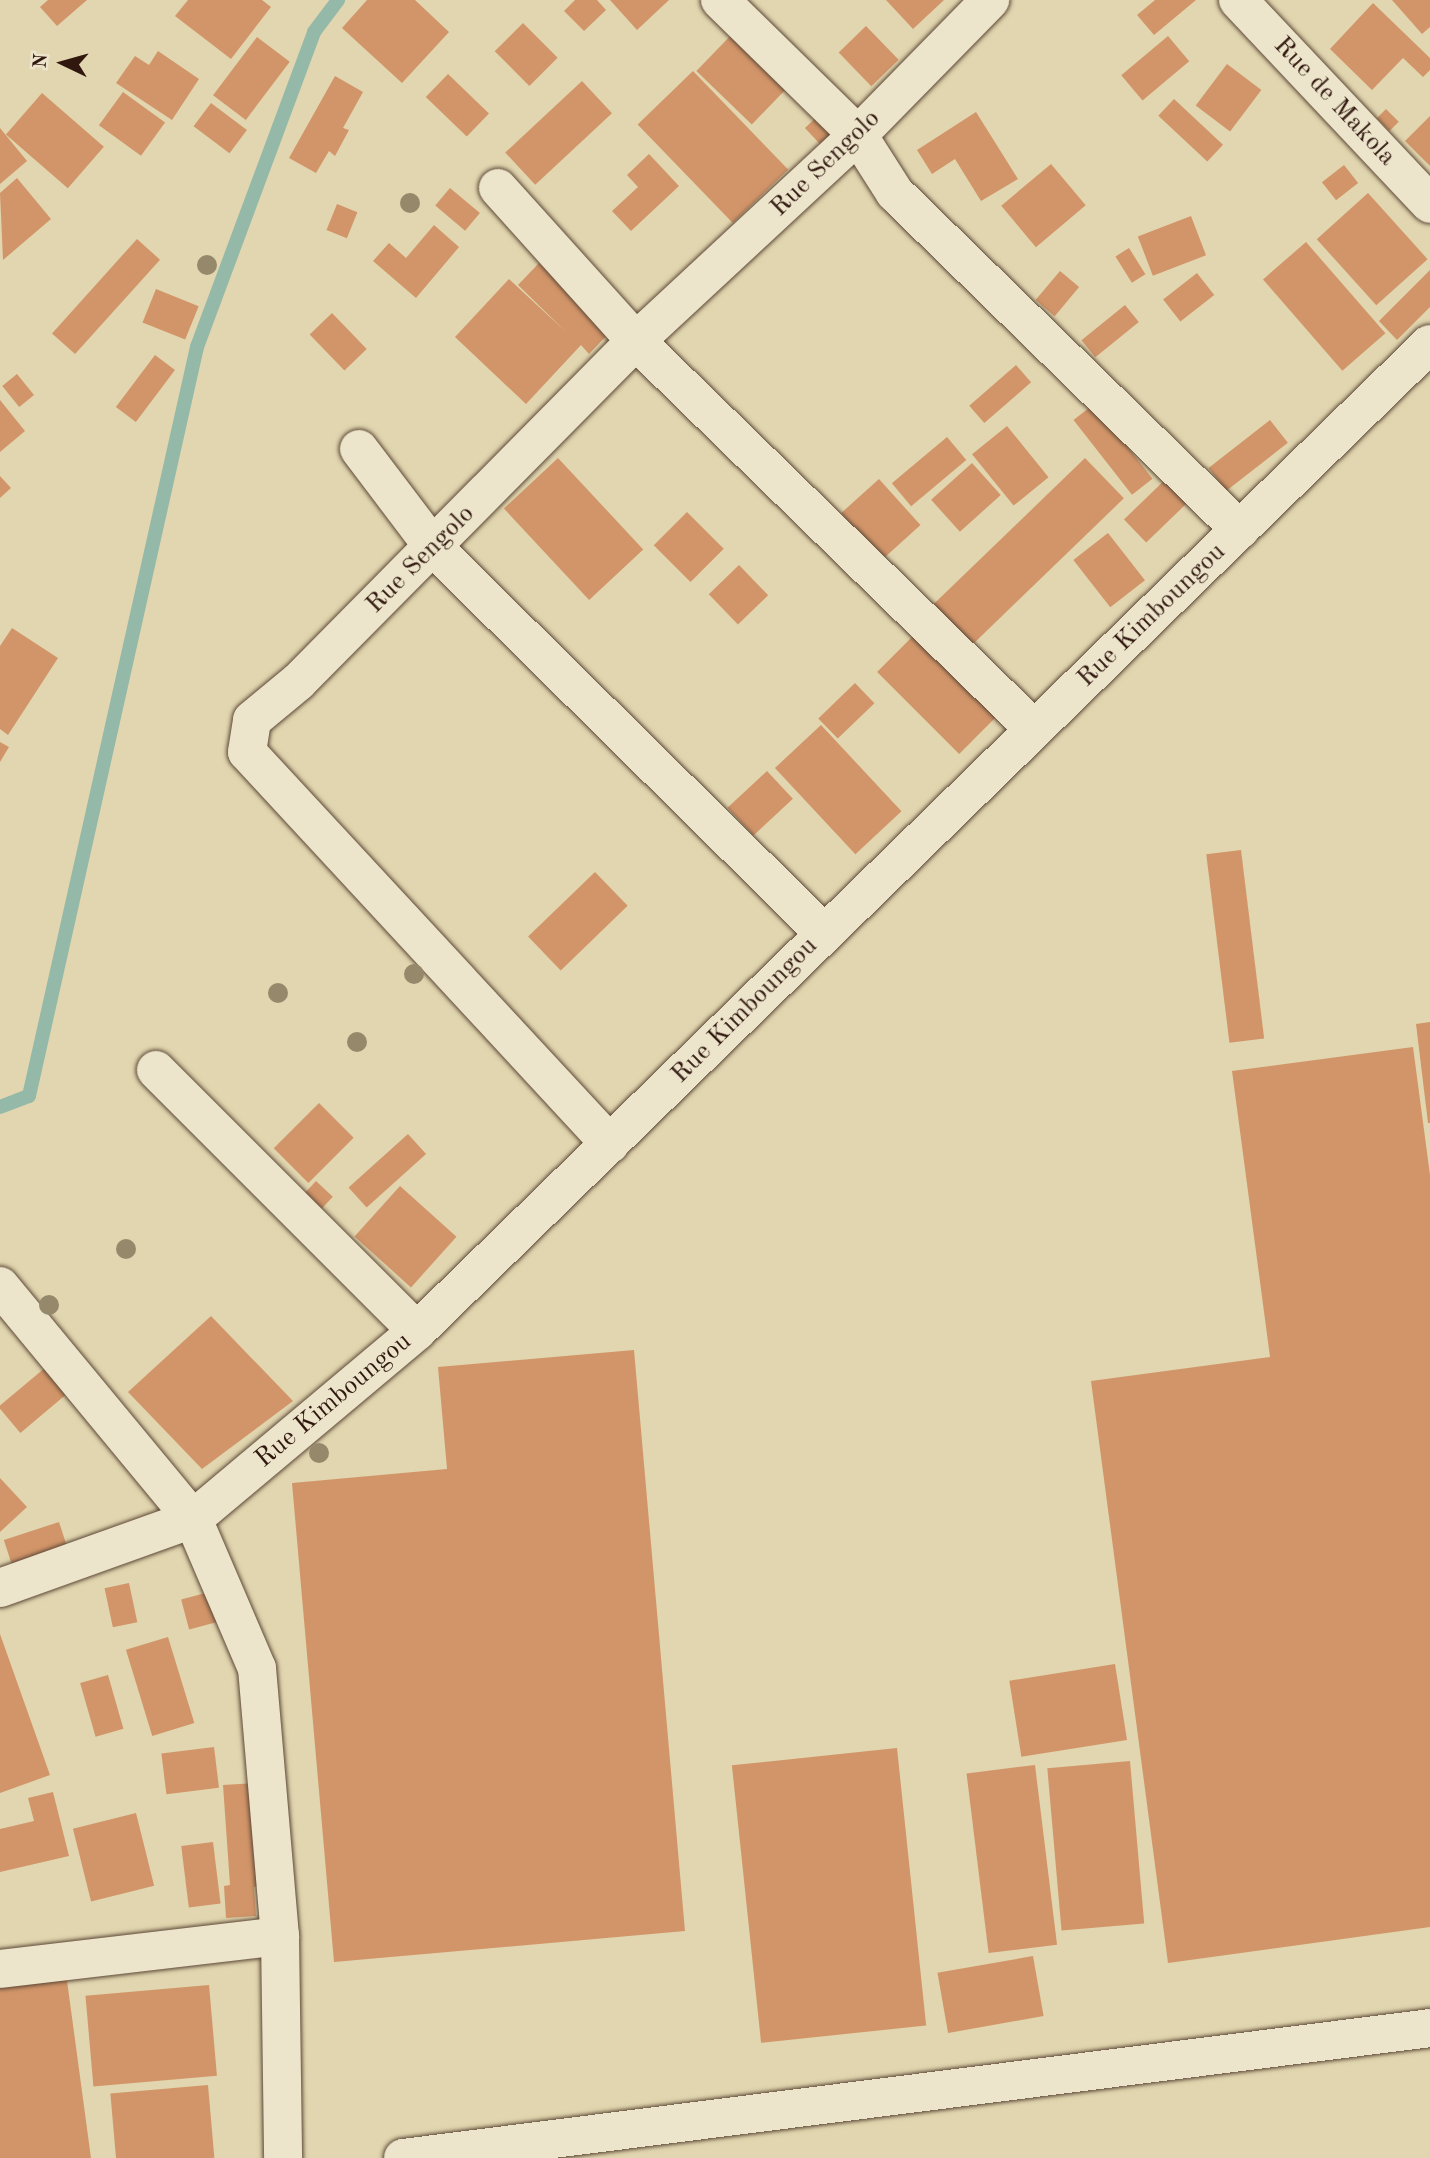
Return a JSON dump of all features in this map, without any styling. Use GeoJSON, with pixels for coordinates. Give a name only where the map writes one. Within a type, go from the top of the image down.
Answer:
{"type":"FeatureCollection","features":[{"type":"Feature","properties":{"kind":"street"},"geometry":{"type":"LineString","coordinates":[[720,0],[858,135],[895,193],[1240,530]]}},
{"type":"Feature","properties":{"kind":"street","name":"Rue Sengolo"},"geometry":{"type":"LineString","coordinates":[[610,1144],[247,752],[252,720],[298,682],[435,548],[636,341],[858,135],[990,0]]}},
{"type":"Feature","properties":{"kind":"street","name":"Rue de Makola"},"geometry":{"type":"LineString","coordinates":[[1238,0],[1430,204]]}},
{"type":"Feature","properties":{"kind":"street"},"geometry":{"type":"LineString","coordinates":[[498,188],[636,341],[1034,729]]}},
{"type":"Feature","properties":{"kind":"street","name":"Rue Kimboungou"},"geometry":{"type":"LineString","coordinates":[[0,1588],[193,1520],[417,1331],[1430,344]]}},
{"type":"Feature","properties":{"kind":"street"},"geometry":{"type":"LineString","coordinates":[[359,449],[435,548],[824,933]]}},
{"type":"Feature","properties":{"kind":"street"},"geometry":{"type":"LineString","coordinates":[[156,1070],[417,1331]]}},
{"type":"Feature","properties":{"kind":"street"},"geometry":{"type":"LineString","coordinates":[[0,1286],[193,1520],[257,1668],[280,1936],[284,2158]]}},
{"type":"Feature","properties":{"kind":"street"},"geometry":{"type":"LineString","coordinates":[[0,1969],[280,1936]]}},
{"type":"Feature","properties":{"kind":"street"},"geometry":{"type":"LineString","coordinates":[[402,2158],[1430,2028]]}},
{"type":"Feature","properties":{"kind":"building"},"geometry":{"type":"Polygon","coordinates":[[[48,0],[87,0],[57,26],[40,7],[48,0]]]}},
{"type":"Feature","properties":{"kind":"building"},"geometry":{"type":"Polygon","coordinates":[[[188,0],[262,0],[271,7],[231,59],[175,16],[188,0]]]}},
{"type":"Feature","properties":{"kind":"building"},"geometry":{"type":"Polygon","coordinates":[[[367,0],[415,0],[449,32],[402,83],[342,28],[367,0]]]}},
{"type":"Feature","properties":{"kind":"building"},"geometry":{"type":"Polygon","coordinates":[[[575,0],[597,0],[606,10],[584,31],[564,11],[575,0]]]}},
{"type":"Feature","properties":{"kind":"building"},"geometry":{"type":"Polygon","coordinates":[[[610,0],[669,0],[637,30],[610,0]]]}},
{"type":"Feature","properties":{"kind":"building"},"geometry":{"type":"Polygon","coordinates":[[[886,0],[944,0],[913,29],[886,0]]]}},
{"type":"Feature","properties":{"kind":"building"},"geometry":{"type":"Polygon","coordinates":[[[1155,0],[1196,0],[1154,35],[1137,15],[1155,0]]]}},
{"type":"Feature","properties":{"kind":"building"},"geometry":{"type":"Polygon","coordinates":[[[1392,0],[1430,0],[1430,27],[1422,34],[1392,0]]]}},
{"type":"Feature","properties":{"kind":"building"},"geometry":{"type":"Polygon","coordinates":[[[1373,3],[1430,58],[1430,70],[1423,77],[1403,58],[1372,90],[1330,49],[1373,3]]]}},
{"type":"Feature","properties":{"kind":"building"},"geometry":{"type":"Polygon","coordinates":[[[523,23],[558,58],[529,86],[495,51],[523,23]]]}},
{"type":"Feature","properties":{"kind":"building"},"geometry":{"type":"Polygon","coordinates":[[[866,26],[899,60],[871,86],[839,52],[866,26]]]}},
{"type":"Feature","properties":{"kind":"building"},"geometry":{"type":"Polygon","coordinates":[[[736,30],[791,83],[752,124],[696,71],[736,30]]]}},
{"type":"Feature","properties":{"kind":"building"},"geometry":{"type":"Polygon","coordinates":[[[1168,36],[1189,61],[1142,100],[1121,75],[1168,36]]]}},
{"type":"Feature","properties":{"kind":"building"},"geometry":{"type":"Polygon","coordinates":[[[257,37],[290,62],[246,120],[213,95],[257,37]]]}},
{"type":"Feature","properties":{"kind":"building"},"geometry":{"type":"Polygon","coordinates":[[[158,51],[199,79],[172,120],[116,83],[135,56],[149,65],[158,51]]]}},
{"type":"Feature","properties":{"kind":"building"},"geometry":{"type":"Polygon","coordinates":[[[1227,64],[1261,90],[1230,131],[1196,106],[1227,64]]]}},
{"type":"Feature","properties":{"kind":"building"},"geometry":{"type":"Polygon","coordinates":[[[693,71],[788,170],[733,223],[638,124],[693,71]]]}},
{"type":"Feature","properties":{"kind":"building"},"geometry":{"type":"Polygon","coordinates":[[[448,74],[489,114],[467,137],[426,97],[448,74]]]}},
{"type":"Feature","properties":{"kind":"building"},"geometry":{"type":"Polygon","coordinates":[[[335,76],[363,92],[343,128],[349,130],[335,156],[329,151],[316,173],[289,158],[335,76]]]}},
{"type":"Feature","properties":{"kind":"building"},"geometry":{"type":"Polygon","coordinates":[[[582,81],[612,113],[535,185],[505,153],[582,81]]]}},
{"type":"Feature","properties":{"kind":"building"},"geometry":{"type":"Polygon","coordinates":[[[123,92],[165,123],[141,156],[99,125],[123,92]]]}},
{"type":"Feature","properties":{"kind":"building"},"geometry":{"type":"Polygon","coordinates":[[[42,93],[104,147],[68,188],[6,135],[42,93]]]}},
{"type":"Feature","properties":{"kind":"building"},"geometry":{"type":"Polygon","coordinates":[[[1174,99],[1223,145],[1207,162],[1158,116],[1174,99]]]}},
{"type":"Feature","properties":{"kind":"building"},"geometry":{"type":"Polygon","coordinates":[[[211,103],[247,130],[229,153],[194,126],[211,103]]]}},
{"type":"Feature","properties":{"kind":"building"},"geometry":{"type":"Polygon","coordinates":[[[1386,109],[1399,122],[1390,131],[1377,118],[1386,109]]]}},
{"type":"Feature","properties":{"kind":"building"},"geometry":{"type":"Polygon","coordinates":[[[976,112],[1018,179],[981,201],[955,159],[932,174],[917,150],[976,112]]]}},
{"type":"Feature","properties":{"kind":"building"},"geometry":{"type":"Polygon","coordinates":[[[821,113],[836,129],[820,144],[805,128],[821,113]]]}},
{"type":"Feature","properties":{"kind":"building"},"geometry":{"type":"Polygon","coordinates":[[[1430,116],[1430,166],[1405,141],[1430,116]]]}},
{"type":"Feature","properties":{"kind":"building"},"geometry":{"type":"Polygon","coordinates":[[[0,128],[27,161],[0,184],[0,128]]]}},
{"type":"Feature","properties":{"kind":"building"},"geometry":{"type":"Polygon","coordinates":[[[649,154],[679,186],[631,231],[612,211],[638,187],[627,175],[649,154]]]}},
{"type":"Feature","properties":{"kind":"building"},"geometry":{"type":"Polygon","coordinates":[[[1051,164],[1086,205],[1036,247],[1001,206],[1051,164]]]}},
{"type":"Feature","properties":{"kind":"building"},"geometry":{"type":"Polygon","coordinates":[[[1344,165],[1358,183],[1336,200],[1322,182],[1344,165]]]}},
{"type":"Feature","properties":{"kind":"building"},"geometry":{"type":"Polygon","coordinates":[[[17,178],[51,219],[3,260],[0,193],[17,178]]]}},
{"type":"Feature","properties":{"kind":"building"},"geometry":{"type":"Polygon","coordinates":[[[450,188],[480,213],[465,231],[435,206],[450,188]]]}},
{"type":"Feature","properties":{"kind":"building"},"geometry":{"type":"Polygon","coordinates":[[[1368,193],[1428,259],[1376,305],[1317,239],[1368,193]]]}},
{"type":"Feature","properties":{"kind":"building"},"geometry":{"type":"Polygon","coordinates":[[[337,204],[357,212],[347,238],[327,230],[337,204]]]}},
{"type":"Feature","properties":{"kind":"building"},"geometry":{"type":"Polygon","coordinates":[[[1191,216],[1206,255],[1153,276],[1138,236],[1191,216]]]}},
{"type":"Feature","properties":{"kind":"building"},"geometry":{"type":"Polygon","coordinates":[[[434,225],[459,247],[416,298],[373,261],[389,243],[406,258],[434,225]]]}},
{"type":"Feature","properties":{"kind":"building"},"geometry":{"type":"Polygon","coordinates":[[[137,239],[160,260],[75,354],[52,333],[137,239]]]}},
{"type":"Feature","properties":{"kind":"building"},"geometry":{"type":"Polygon","coordinates":[[[1306,242],[1385,333],[1342,371],[1263,279],[1306,242]]]}},
{"type":"Feature","properties":{"kind":"building"},"geometry":{"type":"Polygon","coordinates":[[[1129,248],[1145,274],[1132,283],[1115,256],[1129,248]]]}},
{"type":"Feature","properties":{"kind":"building"},"geometry":{"type":"Polygon","coordinates":[[[539,263],[611,331],[589,354],[581,345],[526,404],[455,337],[509,279],[566,332],[518,285],[539,263]]]}},
{"type":"Feature","properties":{"kind":"building"},"geometry":{"type":"Polygon","coordinates":[[[1430,270],[1430,307],[1397,340],[1379,321],[1430,270]]]}},
{"type":"Feature","properties":{"kind":"building"},"geometry":{"type":"Polygon","coordinates":[[[1060,271],[1079,287],[1055,316],[1036,300],[1060,271]]]}},
{"type":"Feature","properties":{"kind":"building"},"geometry":{"type":"Polygon","coordinates":[[[1197,273],[1214,295],[1180,322],[1163,299],[1197,273]]]}},
{"type":"Feature","properties":{"kind":"building"},"geometry":{"type":"Polygon","coordinates":[[[156,289],[199,306],[185,340],[143,322],[156,289]]]}},
{"type":"Feature","properties":{"kind":"building"},"geometry":{"type":"Polygon","coordinates":[[[1125,305],[1139,322],[1095,357],[1081,340],[1125,305]]]}},
{"type":"Feature","properties":{"kind":"building"},"geometry":{"type":"Polygon","coordinates":[[[332,313],[367,349],[344,371],[310,335],[332,313]]]}},
{"type":"Feature","properties":{"kind":"building"},"geometry":{"type":"Polygon","coordinates":[[[155,355],[175,370],[136,422],[116,407],[155,355]]]}},
{"type":"Feature","properties":{"kind":"building"},"geometry":{"type":"Polygon","coordinates":[[[1016,365],[1031,382],[984,423],[969,406],[1016,365]]]}},
{"type":"Feature","properties":{"kind":"building"},"geometry":{"type":"Polygon","coordinates":[[[17,374],[34,395],[19,407],[2,386],[17,374]]]}},
{"type":"Feature","properties":{"kind":"building"},"geometry":{"type":"Polygon","coordinates":[[[0,400],[25,431],[0,452],[0,400]]]}},
{"type":"Feature","properties":{"kind":"building"},"geometry":{"type":"Polygon","coordinates":[[[1094,404],[1152,479],[1132,495],[1074,420],[1094,404]]]}},
{"type":"Feature","properties":{"kind":"building"},"geometry":{"type":"Polygon","coordinates":[[[1270,420],[1288,443],[1226,491],[1209,468],[1270,420]]]}},
{"type":"Feature","properties":{"kind":"building"},"geometry":{"type":"Polygon","coordinates":[[[1007,426],[1049,477],[1014,506],[972,454],[1007,426]]]}},
{"type":"Feature","properties":{"kind":"building"},"geometry":{"type":"Polygon","coordinates":[[[947,437],[966,460],[911,506],[892,483],[947,437]]]}},
{"type":"Feature","properties":{"kind":"building"},"geometry":{"type":"Polygon","coordinates":[[[558,458],[643,549],[589,600],[504,508],[558,458]]]}},
{"type":"Feature","properties":{"kind":"building"},"geometry":{"type":"Polygon","coordinates":[[[1085,458],[1124,498],[969,648],[930,607],[1085,458]]]}},
{"type":"Feature","properties":{"kind":"building"},"geometry":{"type":"Polygon","coordinates":[[[972,463],[1001,495],[960,532],[931,500],[972,463]]]}},
{"type":"Feature","properties":{"kind":"building"},"geometry":{"type":"Polygon","coordinates":[[[1170,475],[1192,498],[1146,542],[1124,519],[1170,475]]]}},
{"type":"Feature","properties":{"kind":"building"},"geometry":{"type":"Polygon","coordinates":[[[0,476],[11,488],[0,498],[0,476]]]}},
{"type":"Feature","properties":{"kind":"building"},"geometry":{"type":"Polygon","coordinates":[[[879,479],[920,525],[883,559],[841,513],[879,479]]]}},
{"type":"Feature","properties":{"kind":"building"},"geometry":{"type":"Polygon","coordinates":[[[687,512],[724,549],[691,582],[654,545],[687,512]]]}},
{"type":"Feature","properties":{"kind":"building"},"geometry":{"type":"Polygon","coordinates":[[[1108,533],[1145,580],[1110,607],[1073,560],[1108,533]]]}},
{"type":"Feature","properties":{"kind":"building"},"geometry":{"type":"Polygon","coordinates":[[[739,565],[768,595],[738,624],[709,594],[739,565]]]}},
{"type":"Feature","properties":{"kind":"building"},"geometry":{"type":"Polygon","coordinates":[[[12,628],[58,658],[8,735],[0,729],[0,646],[12,628]]]}},
{"type":"Feature","properties":{"kind":"building"},"geometry":{"type":"Polygon","coordinates":[[[916,633],[998,715],[959,754],[877,672],[916,633]]]}},
{"type":"Feature","properties":{"kind":"building"},"geometry":{"type":"Polygon","coordinates":[[[855,683],[874,703],[838,739],[818,718],[855,683]]]}},
{"type":"Feature","properties":{"kind":"building"},"geometry":{"type":"Polygon","coordinates":[[[821,725],[901,811],[855,854],[775,768],[821,725]]]}},
{"type":"Feature","properties":{"kind":"building"},"geometry":{"type":"Polygon","coordinates":[[[0,742],[9,747],[0,762],[0,742]]]}},
{"type":"Feature","properties":{"kind":"building"},"geometry":{"type":"Polygon","coordinates":[[[767,771],[793,799],[753,836],[728,808],[767,771]]]}},
{"type":"Feature","properties":{"kind":"building"},"geometry":{"type":"Polygon","coordinates":[[[1241,850],[1264,1039],[1229,1043],[1206,854],[1241,850]]]}},
{"type":"Feature","properties":{"kind":"building"},"geometry":{"type":"Polygon","coordinates":[[[595,872],[628,906],[561,970],[528,937],[595,872]]]}},
{"type":"Feature","properties":{"kind":"building"},"geometry":{"type":"Polygon","coordinates":[[[1430,1022],[1430,1123],[1428,1123],[1416,1024],[1430,1022]]]}},
{"type":"Feature","properties":{"kind":"building"},"geometry":{"type":"Polygon","coordinates":[[[1413,1047],[1430,1175],[1430,1927],[1168,1963],[1091,1381],[1270,1357],[1232,1071],[1413,1047]]]}},
{"type":"Feature","properties":{"kind":"building"},"geometry":{"type":"Polygon","coordinates":[[[319,1103],[354,1138],[308,1183],[274,1148],[319,1103]]]}},
{"type":"Feature","properties":{"kind":"building"},"geometry":{"type":"Polygon","coordinates":[[[408,1134],[426,1154],[367,1208],[349,1188],[408,1134]]]}},
{"type":"Feature","properties":{"kind":"building"},"geometry":{"type":"Polygon","coordinates":[[[316,1181],[333,1197],[322,1208],[305,1193],[316,1181]]]}},
{"type":"Feature","properties":{"kind":"building"},"geometry":{"type":"Polygon","coordinates":[[[400,1186],[456,1237],[411,1287],[354,1237],[400,1186]]]}},
{"type":"Feature","properties":{"kind":"building"},"geometry":{"type":"Polygon","coordinates":[[[211,1316],[293,1401],[202,1469],[128,1392],[211,1316]]]}},
{"type":"Feature","properties":{"kind":"building"},"geometry":{"type":"Polygon","coordinates":[[[634,1350],[685,1931],[334,1962],[292,1483],[447,1469],[438,1367],[634,1350]]]}},
{"type":"Feature","properties":{"kind":"building"},"geometry":{"type":"Polygon","coordinates":[[[46,1367],[68,1393],[20,1433],[0,1406],[46,1367]]]}},
{"type":"Feature","properties":{"kind":"building"},"geometry":{"type":"Polygon","coordinates":[[[0,1478],[27,1507],[0,1532],[0,1478]]]}},
{"type":"Feature","properties":{"kind":"building"},"geometry":{"type":"Polygon","coordinates":[[[59,1522],[67,1546],[12,1564],[4,1540],[59,1522]]]}},
{"type":"Feature","properties":{"kind":"building"},"geometry":{"type":"Polygon","coordinates":[[[129,1583],[137,1622],[113,1627],[105,1588],[129,1583]]]}},
{"type":"Feature","properties":{"kind":"building"},"geometry":{"type":"Polygon","coordinates":[[[213,1591],[221,1621],[189,1629],[181,1600],[213,1591]]]}},
{"type":"Feature","properties":{"kind":"building"},"geometry":{"type":"Polygon","coordinates":[[[0,1634],[50,1775],[0,1793],[0,1634]]]}},
{"type":"Feature","properties":{"kind":"building"},"geometry":{"type":"Polygon","coordinates":[[[168,1637],[194,1723],[152,1736],[126,1650],[168,1637]]]}},
{"type":"Feature","properties":{"kind":"building"},"geometry":{"type":"Polygon","coordinates":[[[1115,1664],[1127,1740],[1021,1757],[1009,1681],[1115,1664]]]}},
{"type":"Feature","properties":{"kind":"building"},"geometry":{"type":"Polygon","coordinates":[[[108,1675],[123,1729],[96,1737],[80,1683],[108,1675]]]}},
{"type":"Feature","properties":{"kind":"building"},"geometry":{"type":"Polygon","coordinates":[[[214,1747],[219,1788],[166,1794],[161,1753],[214,1747]]]}},
{"type":"Feature","properties":{"kind":"building"},"geometry":{"type":"Polygon","coordinates":[[[897,1748],[926,2025],[761,2043],[732,1765],[897,1748]]]}},
{"type":"Feature","properties":{"kind":"building"},"geometry":{"type":"Polygon","coordinates":[[[1130,1761],[1144,1923],[1062,1931],[1047,1768],[1130,1761]]]}},
{"type":"Feature","properties":{"kind":"building"},"geometry":{"type":"Polygon","coordinates":[[[1035,1765],[1057,1945],[989,1953],[967,1773],[1035,1765]]]}},
{"type":"Feature","properties":{"kind":"building"},"geometry":{"type":"Polygon","coordinates":[[[257,1783],[264,1886],[254,1887],[256,1916],[226,1918],[224,1886],[230,1885],[223,1785],[257,1783]]]}},
{"type":"Feature","properties":{"kind":"building"},"geometry":{"type":"Polygon","coordinates":[[[53,1792],[69,1856],[0,1872],[0,1829],[34,1821],[28,1798],[53,1792]]]}},
{"type":"Feature","properties":{"kind":"building"},"geometry":{"type":"Polygon","coordinates":[[[136,1813],[154,1886],[91,1901],[73,1829],[136,1813]]]}},
{"type":"Feature","properties":{"kind":"building"},"geometry":{"type":"Polygon","coordinates":[[[213,1842],[221,1904],[189,1907],[181,1846],[213,1842]]]}},
{"type":"Feature","properties":{"kind":"building"},"geometry":{"type":"Polygon","coordinates":[[[1033,1956],[1044,2016],[948,2033],[937,1973],[1033,1956]]]}},
{"type":"Feature","properties":{"kind":"building"},"geometry":{"type":"Polygon","coordinates":[[[66,1973],[91,2158],[0,2158],[0,1982],[66,1973]]]}},
{"type":"Feature","properties":{"kind":"building"},"geometry":{"type":"Polygon","coordinates":[[[209,1985],[217,2076],[93,2086],[85,1996],[209,1985]]]}},
{"type":"Feature","properties":{"kind":"building"},"geometry":{"type":"Polygon","coordinates":[[[208,2085],[214,2158],[116,2158],[110,2094],[208,2085]]]}},
{"type":"Feature","properties":{"kind":"waterway"},"geometry":{"type":"LineString","coordinates":[[0,1107],[29,1096],[197,347],[314,32],[338,0]]}}]}
